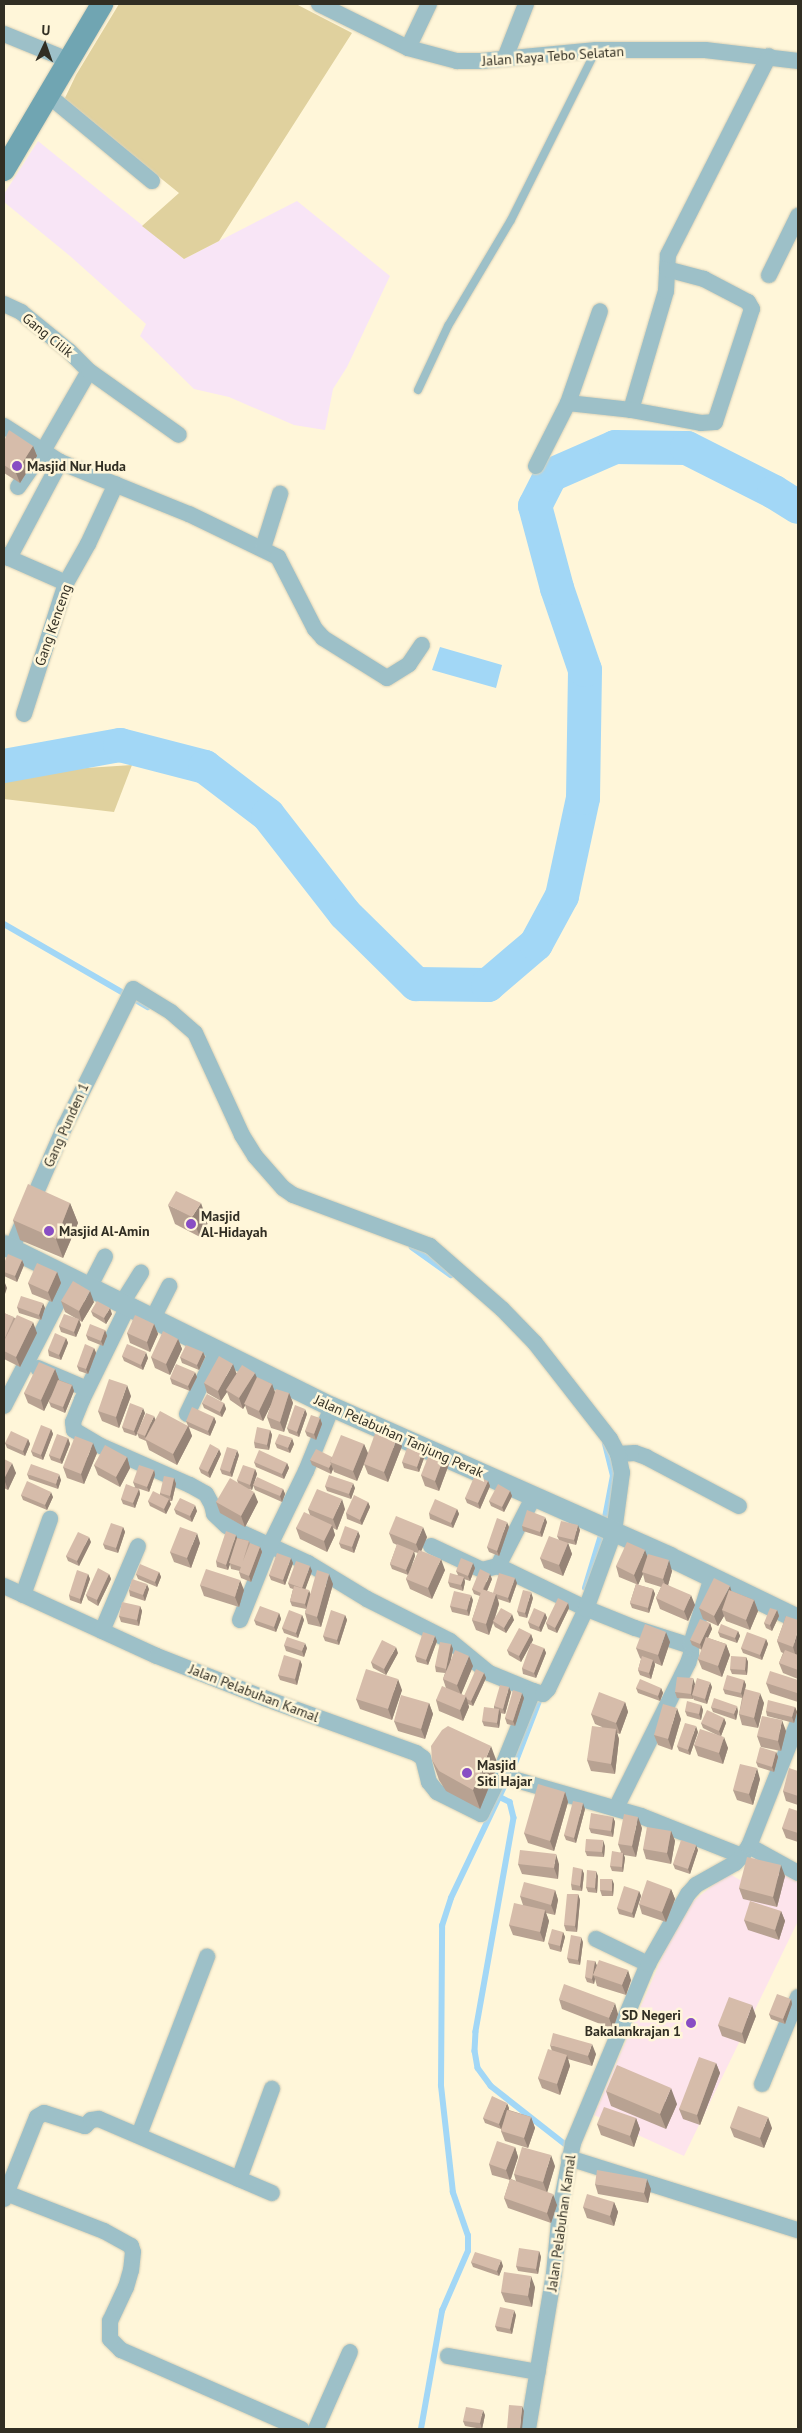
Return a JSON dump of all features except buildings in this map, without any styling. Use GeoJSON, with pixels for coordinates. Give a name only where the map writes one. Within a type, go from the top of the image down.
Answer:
{"type":"FeatureCollection","features":[{"type":"Feature","properties":{"kind":"main road"},"geometry":{"type":"LineString","coordinates":[[4,170],[102,4]]}},
{"type":"Feature","properties":{"kind":"street","name":"Jalan Raya Tebo Selatan"},"geometry":{"type":"LineString","coordinates":[[319,4],[408,48],[457,61],[596,50],[705,50],[769,56],[798,61]]}},
{"type":"Feature","properties":{"kind":"street"},"geometry":{"type":"LineString","coordinates":[[408,48],[429,4]]}},
{"type":"Feature","properties":{"kind":"street"},"geometry":{"type":"LineString","coordinates":[[504,58],[526,4]]}},
{"type":"Feature","properties":{"kind":"street"},"geometry":{"type":"LineString","coordinates":[[4,34],[68,60]]}},
{"type":"Feature","properties":{"kind":"street"},"geometry":{"type":"LineString","coordinates":[[631,410],[666,291],[668,254],[769,56]]}},
{"type":"Feature","properties":{"kind":"street"},"geometry":{"type":"LineString","coordinates":[[48,95],[152,181]]}},
{"type":"Feature","properties":{"kind":"street"},"geometry":{"type":"LineString","coordinates":[[769,275],[798,216]]}},
{"type":"Feature","properties":{"kind":"street"},"geometry":{"type":"LineString","coordinates":[[568,403],[631,410],[701,423],[715,422],[752,310],[748,302],[704,279],[667,269]]}},
{"type":"Feature","properties":{"kind":"street","name":"Gang Cilik"},"geometry":{"type":"LineString","coordinates":[[4,304],[21,312],[69,351],[90,372],[180,435]]}},
{"type":"Feature","properties":{"kind":"street"},"geometry":{"type":"LineString","coordinates":[[536,466],[568,403],[600,310]]}},
{"type":"Feature","properties":{"kind":"street"},"geometry":{"type":"LineString","coordinates":[[18,487],[43,451],[90,372]]}},
{"type":"Feature","properties":{"kind":"street"},"geometry":{"type":"LineString","coordinates":[[4,426],[60,462],[189,514],[263,548],[278,557],[315,629],[323,638],[388,678],[409,664],[422,645]]}},
{"type":"Feature","properties":{"kind":"street"},"geometry":{"type":"LineString","coordinates":[[60,462],[7,557],[66,583]]}},
{"type":"Feature","properties":{"kind":"street","name":"Gang Kenceng"},"geometry":{"type":"LineString","coordinates":[[24,714],[66,583],[88,544],[116,484]]}},
{"type":"Feature","properties":{"kind":"street"},"geometry":{"type":"LineString","coordinates":[[263,548],[280,494]]}},
{"type":"Feature","properties":{"kind":"street","name":"Gang Punden 1"},"geometry":{"type":"LineString","coordinates":[[8,1246],[133,988],[171,1012],[195,1033],[242,1135],[256,1156],[283,1188],[293,1195],[430,1246],[502,1309],[535,1343],[575,1391],[610,1439],[618,1454]]}},
{"type":"Feature","properties":{"kind":"street","name":"Jalan Pelabuhan Tanjung Perak"},"geometry":{"type":"LineString","coordinates":[[8,1246],[332,1407],[607,1528],[798,1620]]}},
{"type":"Feature","properties":{"kind":"street"},"geometry":{"type":"LineString","coordinates":[[90,1286],[105,1257]]}},
{"type":"Feature","properties":{"kind":"street"},"geometry":{"type":"LineString","coordinates":[[141,1274],[125,1304],[73,1422],[73,1428],[78,1433],[101,1446],[190,1485],[206,1494],[218,1520],[308,1563],[367,1599],[442,1636],[489,1673],[537,1692],[548,1689],[581,1607],[607,1528],[622,1473],[618,1454],[635,1453],[646,1456],[739,1506]]}},
{"type":"Feature","properties":{"kind":"street"},"geometry":{"type":"LineString","coordinates":[[4,1406],[71,1276]]}},
{"type":"Feature","properties":{"kind":"street"},"geometry":{"type":"LineString","coordinates":[[153,1318],[169,1286]]}},
{"type":"Feature","properties":{"kind":"street"},"geometry":{"type":"LineString","coordinates":[[187,1414],[217,1351]]}},
{"type":"Feature","properties":{"kind":"street"},"geometry":{"type":"LineString","coordinates":[[27,1364],[88,1389]]}},
{"type":"Feature","properties":{"kind":"street"},"geometry":{"type":"LineString","coordinates":[[240,1620],[270,1545],[306,1471],[332,1407]]}},
{"type":"Feature","properties":{"kind":"street"},"geometry":{"type":"LineString","coordinates":[[498,1566],[534,1496]]}},
{"type":"Feature","properties":{"kind":"street"},"geometry":{"type":"LineString","coordinates":[[23,1595],[50,1519]]}},
{"type":"Feature","properties":{"kind":"street"},"geometry":{"type":"LineString","coordinates":[[102,1631],[138,1546]]}},
{"type":"Feature","properties":{"kind":"street"},"geometry":{"type":"LineString","coordinates":[[431,1546],[482,1570],[498,1566],[581,1607],[635,1628],[691,1646]]}},
{"type":"Feature","properties":{"kind":"street"},"geometry":{"type":"LineString","coordinates":[[616,1808],[688,1663],[691,1646],[712,1577]]}},
{"type":"Feature","properties":{"kind":"street","name":"Jalan Pelabuhan Kamal"},"geometry":{"type":"LineString","coordinates":[[4,1586],[157,1656],[264,1698],[416,1753],[423,1758],[429,1782],[437,1792],[481,1814],[506,1776]]}},
{"type":"Feature","properties":{"kind":"street"},"geometry":{"type":"LineString","coordinates":[[537,1692],[506,1776],[616,1808],[745,1851],[798,1873]]}},
{"type":"Feature","properties":{"kind":"street"},"geometry":{"type":"LineString","coordinates":[[745,1851],[798,1722]]}},
{"type":"Feature","properties":{"kind":"street","name":"Jalan Pelabuhan Kamal"},"geometry":{"type":"LineString","coordinates":[[528,2429],[572,2143],[648,1964],[688,1894],[696,1885],[735,1863],[745,1851]]}},
{"type":"Feature","properties":{"kind":"street"},"geometry":{"type":"LineString","coordinates":[[596,1939],[648,1964]]}},
{"type":"Feature","properties":{"kind":"street"},"geometry":{"type":"LineString","coordinates":[[138,2135],[207,1957]]}},
{"type":"Feature","properties":{"kind":"street"},"geometry":{"type":"LineString","coordinates":[[762,2084],[798,1997]]}},
{"type":"Feature","properties":{"kind":"street"},"geometry":{"type":"LineString","coordinates":[[238,2179],[272,2089]]}},
{"type":"Feature","properties":{"kind":"street"},"geometry":{"type":"LineString","coordinates":[[272,2193],[99,2118],[91,2120],[85,2126],[44,2112],[40,2114],[5,2191],[104,2231],[130,2246],[133,2252],[131,2270],[126,2287],[110,2321],[110,2339],[121,2350],[301,2429]]}},
{"type":"Feature","properties":{"kind":"street"},"geometry":{"type":"LineString","coordinates":[[569,2158],[798,2230]]}},
{"type":"Feature","properties":{"kind":"street"},"geometry":{"type":"LineString","coordinates":[[316,2429],[350,2352]]}},
{"type":"Feature","properties":{"kind":"street"},"geometry":{"type":"LineString","coordinates":[[448,2356],[538,2372]]}},
{"type":"Feature","properties":{"kind":"lane"},"geometry":{"type":"LineString","coordinates":[[418,390],[448,326],[511,220],[596,50]]}},
{"type":"Feature","properties":{"kind":"shaded area"},"geometry":{"type":"Polygon","coordinates":[[[119,4],[296,4],[352,33],[219,241],[184,259],[142,226],[179,193],[64,100],[76,75],[119,4]]]}},
{"type":"Feature","properties":{"kind":"shaded area"},"geometry":{"type":"Polygon","coordinates":[[[38,141],[184,259],[297,201],[390,276],[347,367],[333,389],[325,430],[294,425],[229,397],[194,389],[140,336],[146,324],[70,256],[4,202],[4,194],[38,141]]]}},
{"type":"Feature","properties":{"kind":"shaded area"},"geometry":{"type":"Polygon","coordinates":[[[132,765],[114,812],[4,799],[4,779],[56,770],[132,765]]]}},
{"type":"Feature","properties":{"kind":"shaded area","name":"SD Negeri Bakalankrajan 1"},"geometry":{"type":"Polygon","coordinates":[[[754,1855],[798,1879],[798,1921],[684,2156],[594,2115],[673,1932],[691,1903],[728,1873],[740,1880],[754,1855]]]}},
{"type":"Feature","properties":{"kind":"water"},"geometry":{"type":"Polygon","coordinates":[[[440,647],[502,665],[496,688],[432,670],[440,647]]]}},
{"type":"Feature","properties":{"kind":"waterway"},"geometry":{"type":"LineString","coordinates":[[4,766],[120,745],[205,767],[268,815],[345,914],[416,984],[488,985],[536,944],[562,896],[583,798],[585,670],[557,588],[535,506],[551,475],[615,447],[687,448],[774,492],[798,507]]}},
{"type":"Feature","properties":{"kind":"waterway"},"geometry":{"type":"LineString","coordinates":[[4,924],[148,1007]]}},
{"type":"Feature","properties":{"kind":"waterway"},"geometry":{"type":"LineString","coordinates":[[412,1247],[451,1275]]}},
{"type":"Feature","properties":{"kind":"waterway"},"geometry":{"type":"LineString","coordinates":[[604,1523],[613,1476],[605,1444]]}},
{"type":"Feature","properties":{"kind":"waterway"},"geometry":{"type":"LineString","coordinates":[[585,1588],[602,1532]]}},
{"type":"Feature","properties":{"kind":"waterway"},"geometry":{"type":"LineString","coordinates":[[421,2429],[442,2311],[468,2251],[468,2236],[453,2193],[441,2086],[442,1926],[451,1898],[514,1766],[541,1696]]}},
{"type":"Feature","properties":{"kind":"waterway"},"geometry":{"type":"LineString","coordinates":[[500,1797],[510,1802],[514,1818],[476,2032],[475,2051],[478,2068],[491,2086],[565,2144]]}},
{"type":"Feature","properties":{"kind":"place","name":"Masjid Nur Huda"},"geometry":{"type":"Point","coordinates":[17,466]}},
{"type":"Feature","properties":{"kind":"place","name":"Masjid Al-Hidayah"},"geometry":{"type":"Point","coordinates":[191,1224]}},
{"type":"Feature","properties":{"kind":"place","name":"Masjid Al-Amin"},"geometry":{"type":"Point","coordinates":[49,1231]}},
{"type":"Feature","properties":{"kind":"place","name":"Masjid Siti Hajar"},"geometry":{"type":"Point","coordinates":[467,1773]}},
{"type":"Feature","properties":{"kind":"place","name":"SD Negeri Bakalankrajan 1"},"geometry":{"type":"Point","coordinates":[691,2023]}}]}
